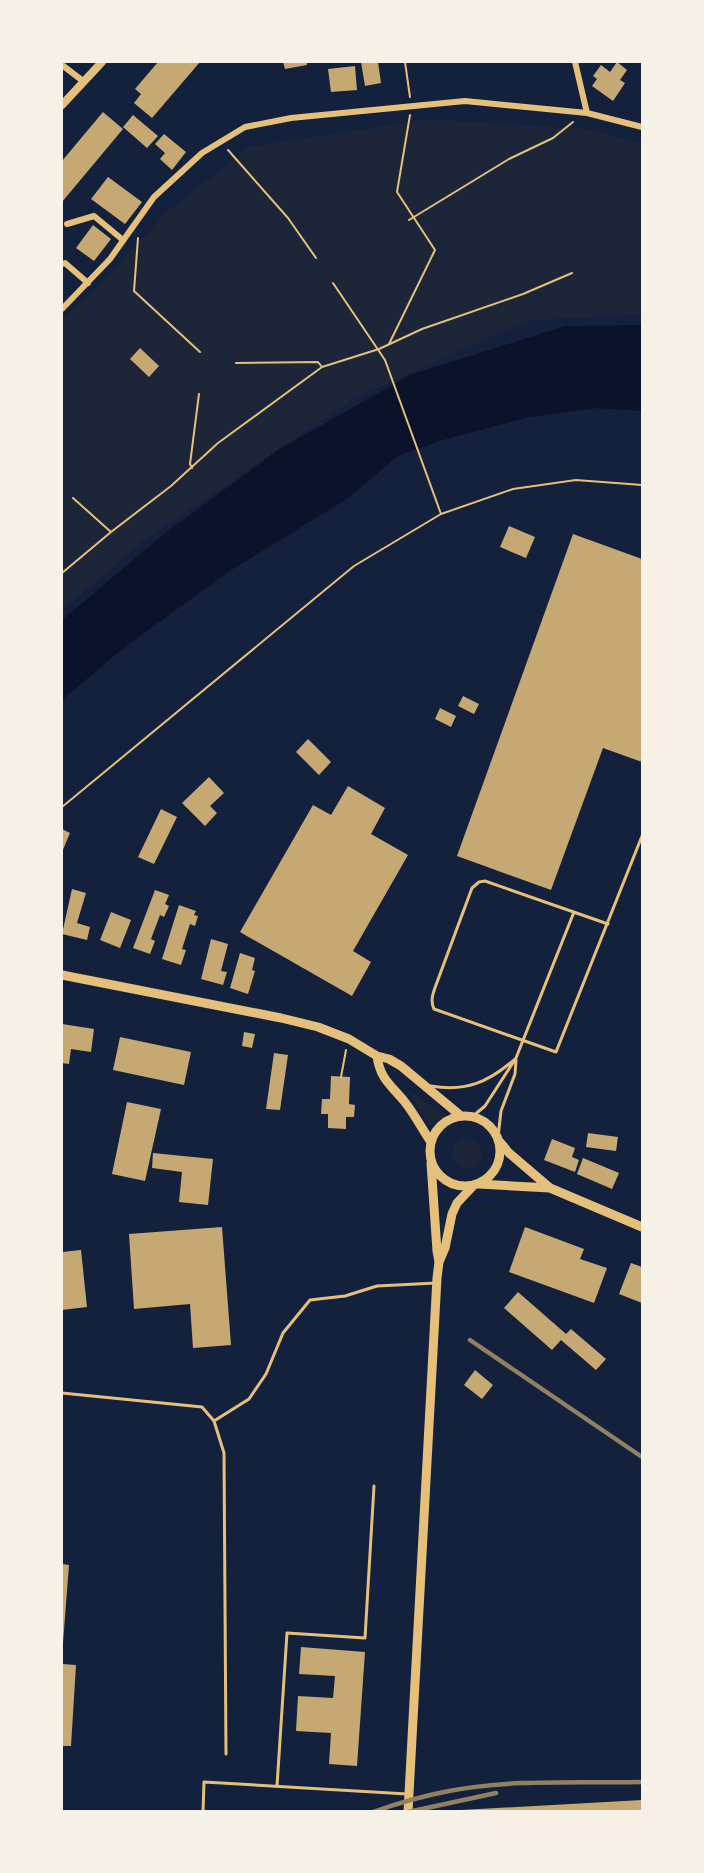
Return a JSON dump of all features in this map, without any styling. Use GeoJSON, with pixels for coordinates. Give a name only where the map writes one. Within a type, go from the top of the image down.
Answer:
{"type":"FeatureCollection","features":[{"type":"Feature","properties":{"kind":"main road"},"geometry":{"type":"LineString","coordinates":[[62,105],[102,62]]}},
{"type":"Feature","properties":{"kind":"main road"},"geometry":{"type":"LineString","coordinates":[[62,975],[318,1027],[349,1039],[377,1056],[389,1059],[425,1085],[461,1116]]}},
{"type":"Feature","properties":{"kind":"main road"},"geometry":{"type":"LineString","coordinates":[[377,1056],[378,1069],[405,1102],[430,1147],[432,1164],[444,1179],[450,1183],[466,1186],[476,1184],[550,1188]]}},
{"type":"Feature","properties":{"kind":"main road"},"geometry":{"type":"LineString","coordinates":[[439,1262],[436,1251],[430,1147],[436,1131],[444,1123],[461,1116],[473,1116],[491,1126],[509,1153],[550,1188],[642,1227]]}},
{"type":"Feature","properties":{"kind":"main road"},"geometry":{"type":"LineString","coordinates":[[408,1812],[439,1262],[457,1203],[476,1184],[494,1172],[499,1162],[499,1140]]}},
{"type":"Feature","properties":{"kind":"street"},"geometry":{"type":"LineString","coordinates":[[575,62],[587,113]]}},
{"type":"Feature","properties":{"kind":"street"},"geometry":{"type":"LineString","coordinates":[[62,65],[83,81]]}},
{"type":"Feature","properties":{"kind":"street"},"geometry":{"type":"LineString","coordinates":[[62,309],[88,283],[154,197],[202,153],[245,127],[291,118],[465,101],[587,113],[642,127]]}},
{"type":"Feature","properties":{"kind":"street"},"geometry":{"type":"LineString","coordinates":[[67,224],[94,216],[123,240]]}},
{"type":"Feature","properties":{"kind":"street"},"geometry":{"type":"LineString","coordinates":[[62,264],[65,263],[88,283]]}},
{"type":"Feature","properties":{"kind":"lane"},"geometry":{"type":"LineString","coordinates":[[608,924],[485,881],[479,882],[472,888],[436,985],[432,1007],[556,1052],[608,924],[642,836]]}},
{"type":"Feature","properties":{"kind":"lane"},"geometry":{"type":"LineString","coordinates":[[473,1116],[485,1106],[516,1058],[574,912]]}},
{"type":"Feature","properties":{"kind":"lane"},"geometry":{"type":"LineString","coordinates":[[425,1085],[441,1088],[463,1087],[485,1081],[498,1074],[516,1058]]}},
{"type":"Feature","properties":{"kind":"lane"},"geometry":{"type":"LineString","coordinates":[[499,1140],[501,1111],[515,1074],[516,1058]]}},
{"type":"Feature","properties":{"kind":"lane"},"geometry":{"type":"LineString","coordinates":[[214,1421],[249,1399],[266,1374],[283,1333],[310,1300],[345,1296],[377,1286],[437,1283]]}},
{"type":"Feature","properties":{"kind":"lane"},"geometry":{"type":"LineString","coordinates":[[62,1393],[202,1407],[214,1421],[224,1453],[226,1754]]}},
{"type":"Feature","properties":{"kind":"lane"},"geometry":{"type":"LineString","coordinates":[[277,1786],[287,1633],[365,1638],[374,1486]]}},
{"type":"Feature","properties":{"kind":"lane"},"geometry":{"type":"LineString","coordinates":[[203,1812],[204,1782],[409,1794]]}},
{"type":"Feature","properties":{"kind":"path"},"geometry":{"type":"LineString","coordinates":[[389,344],[435,250],[397,192],[412,107],[405,62]]}},
{"type":"Feature","properties":{"kind":"path"},"geometry":{"type":"LineString","coordinates":[[409,219],[509,159],[554,138],[575,119],[573,111]]}},
{"type":"Feature","properties":{"kind":"path"},"geometry":{"type":"LineString","coordinates":[[221,140],[234,158],[288,218],[316,258]]}},
{"type":"Feature","properties":{"kind":"path"},"geometry":{"type":"LineString","coordinates":[[131,229],[138,236],[134,291],[200,352]]}},
{"type":"Feature","properties":{"kind":"path"},"geometry":{"type":"LineString","coordinates":[[62,573],[192,468],[218,444],[322,367],[379,349],[422,329],[523,294],[572,273]]}},
{"type":"Feature","properties":{"kind":"path"},"geometry":{"type":"LineString","coordinates":[[333,283],[385,360],[441,514]]}},
{"type":"Feature","properties":{"kind":"path"},"geometry":{"type":"LineString","coordinates":[[236,363],[318,362],[322,367]]}},
{"type":"Feature","properties":{"kind":"path"},"geometry":{"type":"LineString","coordinates":[[192,468],[190,464],[199,394]]}},
{"type":"Feature","properties":{"kind":"path"},"geometry":{"type":"LineString","coordinates":[[62,807],[354,566],[441,514],[513,489],[576,480],[642,485]]}},
{"type":"Feature","properties":{"kind":"path"},"geometry":{"type":"LineString","coordinates":[[73,498],[111,532]]}},
{"type":"Feature","properties":{"kind":"path"},"geometry":{"type":"LineString","coordinates":[[341,1077],[349,1039]]}},
{"type":"Feature","properties":{"kind":"shaded area"},"geometry":{"type":"Polygon","coordinates":[[[427,119],[589,129],[642,144],[642,314],[527,321],[353,399],[142,542],[62,610],[62,319],[98,286],[168,211],[249,147],[427,119]]]}},
{"type":"Feature","properties":{"kind":"shaded area"},"geometry":{"type":"Polygon","coordinates":[[[642,325],[642,411],[598,408],[530,417],[443,440],[398,456],[347,499],[228,572],[121,650],[62,700],[62,620],[164,534],[278,450],[410,375],[565,326],[642,325]]]}},
{"type":"Feature","properties":{"kind":"shaded area"},"geometry":{"type":"Polygon","coordinates":[[[407,1089],[447,1117],[435,1121],[431,1127],[407,1089]]]}},
{"type":"Feature","properties":{"kind":"shaded area"},"geometry":{"type":"Polygon","coordinates":[[[467,1139],[477,1144],[482,1154],[477,1164],[467,1169],[457,1164],[452,1154],[457,1144],[467,1139]]]}},
{"type":"Feature","properties":{"kind":"building"},"geometry":{"type":"Polygon","coordinates":[[[158,62],[200,62],[152,118],[134,103],[141,94],[135,89],[158,62]]]}},
{"type":"Feature","properties":{"kind":"building"},"geometry":{"type":"Polygon","coordinates":[[[283,62],[307,62],[307,65],[285,69],[283,62]]]}},
{"type":"Feature","properties":{"kind":"building"},"geometry":{"type":"Polygon","coordinates":[[[361,62],[378,62],[381,83],[365,86],[361,62]]]}},
{"type":"Feature","properties":{"kind":"building"},"geometry":{"type":"Polygon","coordinates":[[[617,62],[627,70],[620,80],[625,83],[613,101],[592,86],[597,79],[593,76],[601,65],[610,72],[617,62]]]}},
{"type":"Feature","properties":{"kind":"building"},"geometry":{"type":"Polygon","coordinates":[[[355,66],[357,90],[331,92],[328,69],[355,66]]]}},
{"type":"Feature","properties":{"kind":"building"},"geometry":{"type":"Polygon","coordinates":[[[103,112],[123,129],[62,202],[62,161],[103,112]]]}},
{"type":"Feature","properties":{"kind":"building"},"geometry":{"type":"Polygon","coordinates":[[[133,115],[158,136],[147,148],[123,127],[133,115]]]}},
{"type":"Feature","properties":{"kind":"building"},"geometry":{"type":"Polygon","coordinates":[[[164,134],[186,152],[172,170],[160,159],[165,153],[155,144],[164,134]]]}},
{"type":"Feature","properties":{"kind":"building"},"geometry":{"type":"Polygon","coordinates":[[[108,177],[142,202],[125,224],[91,199],[108,177]]]}},
{"type":"Feature","properties":{"kind":"building"},"geometry":{"type":"Polygon","coordinates":[[[93,225],[111,239],[94,261],[76,248],[93,225]]]}},
{"type":"Feature","properties":{"kind":"building"},"geometry":{"type":"Polygon","coordinates":[[[140,348],[159,366],[149,377],[130,359],[140,348]]]}},
{"type":"Feature","properties":{"kind":"building"},"geometry":{"type":"Polygon","coordinates":[[[509,526],[535,537],[526,558],[500,547],[509,526]]]}},
{"type":"Feature","properties":{"kind":"building"},"geometry":{"type":"Polygon","coordinates":[[[573,534],[642,559],[642,762],[603,748],[551,890],[457,856],[573,534]]]}},
{"type":"Feature","properties":{"kind":"building"},"geometry":{"type":"Polygon","coordinates":[[[463,696],[479,704],[474,714],[458,706],[463,696]]]}},
{"type":"Feature","properties":{"kind":"building"},"geometry":{"type":"Polygon","coordinates":[[[440,708],[456,716],[451,727],[435,719],[440,708]]]}},
{"type":"Feature","properties":{"kind":"building"},"geometry":{"type":"Polygon","coordinates":[[[308,739],[331,762],[319,775],[296,752],[308,739]]]}},
{"type":"Feature","properties":{"kind":"building"},"geometry":{"type":"Polygon","coordinates":[[[209,777],[224,793],[210,806],[217,813],[205,826],[182,803],[209,777]]]}},
{"type":"Feature","properties":{"kind":"building"},"geometry":{"type":"Polygon","coordinates":[[[348,786],[385,808],[371,834],[408,855],[353,951],[371,962],[352,996],[240,932],[313,805],[331,815],[348,786]]]}},
{"type":"Feature","properties":{"kind":"building"},"geometry":{"type":"Polygon","coordinates":[[[161,809],[177,817],[154,864],[138,857],[161,809]]]}},
{"type":"Feature","properties":{"kind":"building"},"geometry":{"type":"Polygon","coordinates":[[[62,829],[70,833],[62,852],[62,829]]]}},
{"type":"Feature","properties":{"kind":"building"},"geometry":{"type":"Polygon","coordinates":[[[72,889],[86,893],[77,923],[90,927],[87,940],[62,934],[72,889]]]}},
{"type":"Feature","properties":{"kind":"building"},"geometry":{"type":"Polygon","coordinates":[[[155,890],[169,895],[165,904],[169,906],[164,917],[160,915],[151,939],[155,941],[150,954],[133,948],[155,890]]]}},
{"type":"Feature","properties":{"kind":"building"},"geometry":{"type":"Polygon","coordinates":[[[179,905],[196,911],[194,915],[198,916],[195,926],[190,924],[182,949],[186,950],[181,965],[162,959],[179,905]]]}},
{"type":"Feature","properties":{"kind":"building"},"geometry":{"type":"Polygon","coordinates":[[[111,912],[131,920],[120,948],[100,940],[111,912]]]}},
{"type":"Feature","properties":{"kind":"building"},"geometry":{"type":"Polygon","coordinates":[[[211,939],[228,944],[221,971],[227,972],[223,985],[201,979],[211,939]]]}},
{"type":"Feature","properties":{"kind":"building"},"geometry":{"type":"Polygon","coordinates":[[[240,953],[255,958],[252,970],[255,971],[248,994],[230,988],[240,953]]]}},
{"type":"Feature","properties":{"kind":"building"},"geometry":{"type":"Polygon","coordinates":[[[62,1024],[94,1029],[91,1052],[71,1049],[69,1064],[62,1063],[62,1024]]]}},
{"type":"Feature","properties":{"kind":"building"},"geometry":{"type":"Polygon","coordinates":[[[244,1032],[255,1034],[252,1048],[242,1046],[244,1032]]]}},
{"type":"Feature","properties":{"kind":"building"},"geometry":{"type":"Polygon","coordinates":[[[120,1037],[191,1052],[184,1085],[113,1070],[120,1037]]]}},
{"type":"Feature","properties":{"kind":"building"},"geometry":{"type":"Polygon","coordinates":[[[274,1053],[288,1055],[280,1110],[266,1109],[274,1053]]]}},
{"type":"Feature","properties":{"kind":"building"},"geometry":{"type":"Polygon","coordinates":[[[331,1076],[350,1077],[349,1104],[355,1105],[354,1117],[346,1117],[346,1129],[328,1128],[328,1114],[321,1114],[322,1099],[330,1099],[331,1076]]]}},
{"type":"Feature","properties":{"kind":"building"},"geometry":{"type":"Polygon","coordinates":[[[127,1102],[161,1109],[145,1181],[112,1174],[127,1102]]]}},
{"type":"Feature","properties":{"kind":"building"},"geometry":{"type":"Polygon","coordinates":[[[588,1133],[618,1137],[616,1151],[586,1147],[588,1133]]]}},
{"type":"Feature","properties":{"kind":"building"},"geometry":{"type":"Polygon","coordinates":[[[552,1139],[575,1148],[572,1157],[579,1160],[575,1172],[544,1160],[552,1139]]]}},
{"type":"Feature","properties":{"kind":"building"},"geometry":{"type":"Polygon","coordinates":[[[153,1153],[213,1159],[208,1205],[179,1202],[182,1172],[152,1168],[153,1153]]]}},
{"type":"Feature","properties":{"kind":"building"},"geometry":{"type":"Polygon","coordinates":[[[583,1158],[619,1173],[612,1189],[577,1174],[583,1158]]]}},
{"type":"Feature","properties":{"kind":"building"},"geometry":{"type":"Polygon","coordinates":[[[222,1227],[231,1345],[193,1348],[190,1304],[134,1309],[129,1234],[222,1227]]]}},
{"type":"Feature","properties":{"kind":"building"},"geometry":{"type":"Polygon","coordinates":[[[525,1227],[584,1249],[580,1259],[607,1268],[594,1303],[509,1272],[525,1227]]]}},
{"type":"Feature","properties":{"kind":"building"},"geometry":{"type":"Polygon","coordinates":[[[81,1250],[87,1307],[62,1310],[62,1252],[81,1250]]]}},
{"type":"Feature","properties":{"kind":"building"},"geometry":{"type":"Polygon","coordinates":[[[631,1263],[642,1267],[642,1303],[619,1294],[631,1263]]]}},
{"type":"Feature","properties":{"kind":"building"},"geometry":{"type":"Polygon","coordinates":[[[518,1292],[566,1334],[571,1329],[606,1359],[596,1370],[561,1340],[552,1350],[504,1308],[518,1292]]]}},
{"type":"Feature","properties":{"kind":"building"},"geometry":{"type":"Polygon","coordinates":[[[475,1370],[493,1385],[482,1399],[464,1385],[475,1370]]]}},
{"type":"Feature","properties":{"kind":"building"},"geometry":{"type":"Polygon","coordinates":[[[62,1564],[69,1565],[63,1643],[62,1643],[62,1564]]]}},
{"type":"Feature","properties":{"kind":"building"},"geometry":{"type":"Polygon","coordinates":[[[301,1647],[365,1652],[357,1766],[329,1764],[331,1733],[296,1731],[298,1696],[333,1698],[335,1676],[299,1674],[301,1647]]]}},
{"type":"Feature","properties":{"kind":"building"},"geometry":{"type":"Polygon","coordinates":[[[62,1664],[76,1665],[71,1746],[62,1746],[62,1664]]]}},
{"type":"Feature","properties":{"kind":"building"},"geometry":{"type":"Polygon","coordinates":[[[642,1800],[642,1812],[462,1812],[461,1810],[642,1800]]]}},
{"type":"Feature","properties":{"kind":"railway"},"geometry":{"type":"LineString","coordinates":[[470,1340],[642,1457]]}},
{"type":"Feature","properties":{"kind":"railway"},"geometry":{"type":"LineString","coordinates":[[373,1812],[420,1797],[473,1787],[545,1782],[642,1782]]}},
{"type":"Feature","properties":{"kind":"railway"},"geometry":{"type":"LineString","coordinates":[[408,1812],[496,1793]]}}]}
